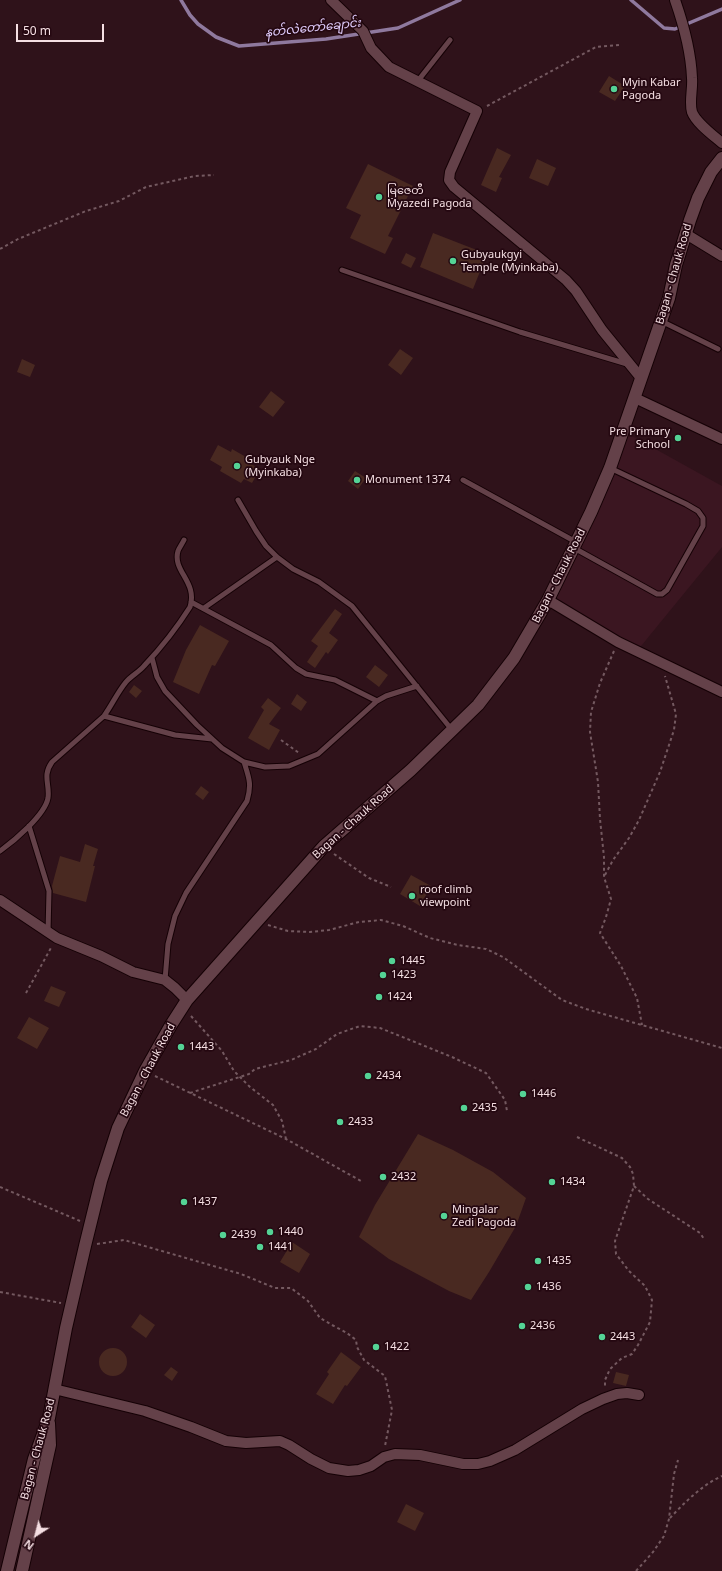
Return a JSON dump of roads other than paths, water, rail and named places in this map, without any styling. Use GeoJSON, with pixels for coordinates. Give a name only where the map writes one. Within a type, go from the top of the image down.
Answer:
{"type":"FeatureCollection","features":[{"type":"Feature","properties":{"kind":"main road","name":"Bagan - Chauk Road"},"geometry":{"type":"LineString","coordinates":[[7,1571],[34,1459],[49,1418],[72,1305],[101,1181],[118,1128],[145,1071],[185,1004],[324,846],[411,770],[478,705],[514,658],[548,600],[610,468],[669,298],[676,265],[698,198],[711,172],[722,158]]}},
{"type":"Feature","properties":{"kind":"main road"},"geometry":{"type":"LineString","coordinates":[[22,1571],[50,1445],[49,1418]]}},
{"type":"Feature","properties":{"kind":"main road"},"geometry":{"type":"LineString","coordinates":[[0,1564],[14,1543]]}},
{"type":"Feature","properties":{"kind":"main road"},"geometry":{"type":"LineString","coordinates":[[28,1545],[30,1571]]}},
{"type":"Feature","properties":{"kind":"street"},"geometry":{"type":"LineString","coordinates":[[330,0],[363,31],[371,48],[389,67],[477,111],[450,172],[449,180],[454,187],[566,280],[576,291],[602,330],[642,378]]}},
{"type":"Feature","properties":{"kind":"street"},"geometry":{"type":"LineString","coordinates":[[675,0],[682,19],[692,78],[692,112],[697,121],[722,144]]}},
{"type":"Feature","properties":{"kind":"street"},"geometry":{"type":"LineString","coordinates":[[686,234],[722,256]]}},
{"type":"Feature","properties":{"kind":"street"},"geometry":{"type":"LineString","coordinates":[[634,398],[722,439]]}},
{"type":"Feature","properties":{"kind":"street"},"geometry":{"type":"LineString","coordinates":[[548,600],[618,642],[722,692]]}},
{"type":"Feature","properties":{"kind":"street"},"geometry":{"type":"LineString","coordinates":[[0,900],[52,936],[101,956],[133,972],[165,980],[175,988],[185,1004]]}},
{"type":"Feature","properties":{"kind":"street"},"geometry":{"type":"LineString","coordinates":[[54,1389],[145,1411],[226,1441],[236,1443],[276,1441],[284,1443],[320,1464],[329,1468],[343,1471],[359,1470],[371,1466],[384,1457],[395,1454],[413,1454],[470,1464],[490,1461],[515,1450],[582,1409],[603,1399],[617,1394],[627,1393],[639,1395]]}},
{"type":"Feature","properties":{"kind":"lane"},"geometry":{"type":"LineString","coordinates":[[417,82],[450,40]]}},
{"type":"Feature","properties":{"kind":"lane"},"geometry":{"type":"LineString","coordinates":[[342,270],[520,332],[630,364]]}},
{"type":"Feature","properties":{"kind":"lane"},"geometry":{"type":"LineString","coordinates":[[661,321],[718,349]]}},
{"type":"Feature","properties":{"kind":"lane"},"geometry":{"type":"LineString","coordinates":[[463,480],[657,594],[662,594],[667,590],[703,526],[703,518],[698,511],[686,504],[610,468]]}},
{"type":"Feature","properties":{"kind":"lane"},"geometry":{"type":"LineString","coordinates":[[238,500],[256,532],[266,546],[277,557],[293,569],[319,582],[352,606],[452,730]]}},
{"type":"Feature","properties":{"kind":"lane"},"geometry":{"type":"LineString","coordinates":[[0,851],[29,826],[47,803],[48,791],[46,777],[49,766],[52,762],[104,716],[118,692],[128,680],[152,658],[184,616],[192,602],[190,585],[179,566],[177,559],[178,551],[184,540]]}},
{"type":"Feature","properties":{"kind":"lane"},"geometry":{"type":"LineString","coordinates":[[204,608],[277,557]]}},
{"type":"Feature","properties":{"kind":"lane"},"geometry":{"type":"LineString","coordinates":[[192,602],[271,645],[296,668],[306,674],[335,680],[377,701]]}},
{"type":"Feature","properties":{"kind":"lane"},"geometry":{"type":"LineString","coordinates":[[152,658],[157,677],[165,691],[212,739],[222,748],[244,762],[265,767],[289,766],[318,754],[377,701],[386,696],[417,686]]}},
{"type":"Feature","properties":{"kind":"lane"},"geometry":{"type":"LineString","coordinates":[[104,716],[174,735],[212,739]]}},
{"type":"Feature","properties":{"kind":"lane"},"geometry":{"type":"LineString","coordinates":[[165,980],[168,944],[178,910],[186,893],[247,801],[250,790],[250,780],[244,762]]}},
{"type":"Feature","properties":{"kind":"lane"},"geometry":{"type":"LineString","coordinates":[[29,826],[49,891],[52,936]]}},
{"type":"Feature","properties":{"kind":"waterway","name":"နတ်လဲတော်ချောင်း"},"geometry":{"type":"LineString","coordinates":[[181,0],[190,15],[198,24],[216,37],[239,46],[326,39],[398,28],[460,0]]}},
{"type":"Feature","properties":{"kind":"waterway","name":"နတ်လဲတော်ချောင်း"},"geometry":{"type":"LineString","coordinates":[[631,0],[664,28],[675,29],[722,9]]}},
{"type":"Feature","properties":{"kind":"place","name":"Myin Kabar Pagoda"},"geometry":{"type":"Point","coordinates":[614,89]}},
{"type":"Feature","properties":{"kind":"place","name":"မြဇေတီ Myazedi Pagoda"},"geometry":{"type":"Point","coordinates":[379,197]}},
{"type":"Feature","properties":{"kind":"place","name":"Gubyaukgyi Temple (Myinkaba)"},"geometry":{"type":"Point","coordinates":[453,261]}},
{"type":"Feature","properties":{"kind":"place","name":"Pre Primary School"},"geometry":{"type":"Point","coordinates":[678,438]}},
{"type":"Feature","properties":{"kind":"place","name":"Gubyauk Nge (Myinkaba)"},"geometry":{"type":"Point","coordinates":[237,466]}},
{"type":"Feature","properties":{"kind":"place","name":"Monument 1374"},"geometry":{"type":"Point","coordinates":[357,480]}},
{"type":"Feature","properties":{"kind":"place","name":"roof climb viewpoint"},"geometry":{"type":"Point","coordinates":[412,896]}},
{"type":"Feature","properties":{"kind":"place","name":"1445"},"geometry":{"type":"Point","coordinates":[392,961]}},
{"type":"Feature","properties":{"kind":"place","name":"1423"},"geometry":{"type":"Point","coordinates":[383,975]}},
{"type":"Feature","properties":{"kind":"place","name":"1424"},"geometry":{"type":"Point","coordinates":[379,997]}},
{"type":"Feature","properties":{"kind":"place","name":"1443"},"geometry":{"type":"Point","coordinates":[181,1047]}},
{"type":"Feature","properties":{"kind":"place","name":"2434"},"geometry":{"type":"Point","coordinates":[368,1076]}},
{"type":"Feature","properties":{"kind":"place","name":"1446"},"geometry":{"type":"Point","coordinates":[523,1094]}},
{"type":"Feature","properties":{"kind":"place","name":"2435"},"geometry":{"type":"Point","coordinates":[464,1108]}},
{"type":"Feature","properties":{"kind":"place","name":"2433"},"geometry":{"type":"Point","coordinates":[340,1122]}},
{"type":"Feature","properties":{"kind":"place","name":"2432"},"geometry":{"type":"Point","coordinates":[383,1177]}},
{"type":"Feature","properties":{"kind":"place","name":"1434"},"geometry":{"type":"Point","coordinates":[552,1182]}},
{"type":"Feature","properties":{"kind":"place","name":"1437"},"geometry":{"type":"Point","coordinates":[184,1202]}},
{"type":"Feature","properties":{"kind":"place","name":"Mingalar Zedi Pagoda"},"geometry":{"type":"Point","coordinates":[444,1216]}},
{"type":"Feature","properties":{"kind":"place","name":"1440"},"geometry":{"type":"Point","coordinates":[270,1232]}},
{"type":"Feature","properties":{"kind":"place","name":"2439"},"geometry":{"type":"Point","coordinates":[223,1235]}},
{"type":"Feature","properties":{"kind":"place","name":"1441"},"geometry":{"type":"Point","coordinates":[260,1247]}},
{"type":"Feature","properties":{"kind":"place","name":"1435"},"geometry":{"type":"Point","coordinates":[538,1261]}},
{"type":"Feature","properties":{"kind":"place","name":"1436"},"geometry":{"type":"Point","coordinates":[528,1287]}},
{"type":"Feature","properties":{"kind":"place","name":"2436"},"geometry":{"type":"Point","coordinates":[522,1326]}},
{"type":"Feature","properties":{"kind":"place","name":"2443"},"geometry":{"type":"Point","coordinates":[602,1337]}},
{"type":"Feature","properties":{"kind":"place","name":"1422"},"geometry":{"type":"Point","coordinates":[376,1347]}}]}
